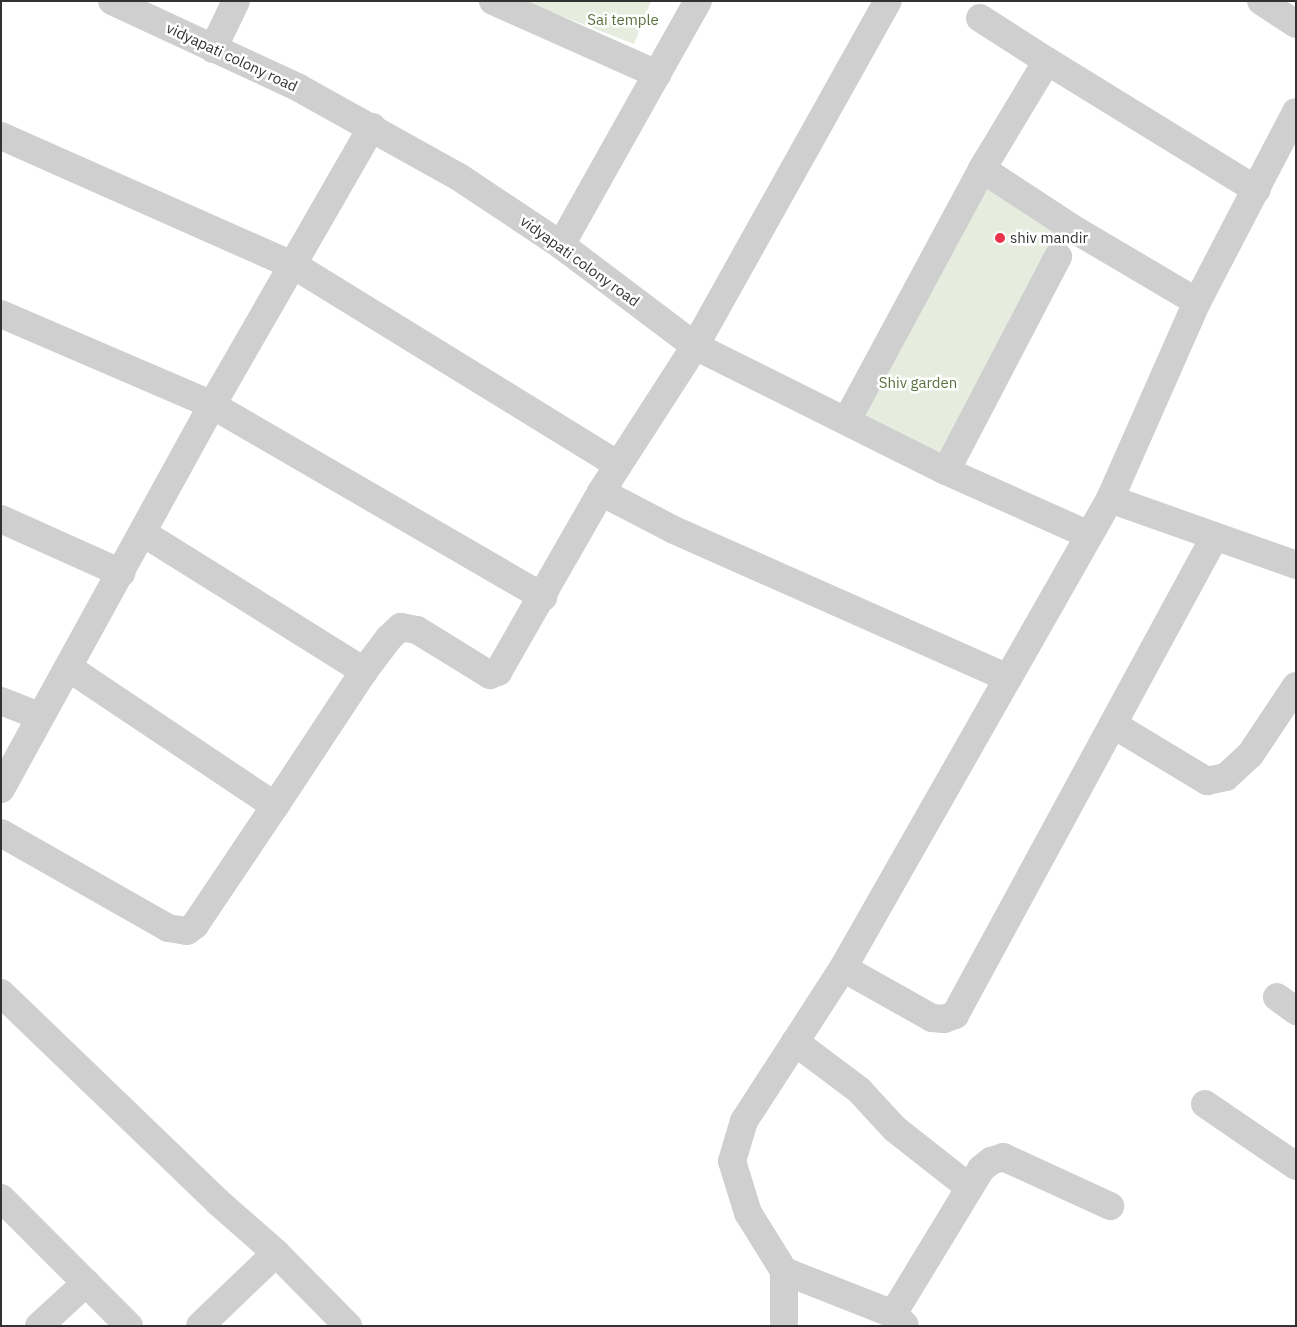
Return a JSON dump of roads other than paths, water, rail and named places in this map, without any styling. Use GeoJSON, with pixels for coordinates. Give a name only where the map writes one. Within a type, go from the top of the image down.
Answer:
{"type":"FeatureCollection","features":[{"type":"Feature","properties":{"kind":"street","name":"vidyapati colony road"},"geometry":{"type":"LineString","coordinates":[[112,1],[299,88],[459,177],[561,245],[695,346],[847,420],[946,471],[1089,535]]}},
{"type":"Feature","properties":{"kind":"street"},"geometry":{"type":"LineString","coordinates":[[214,49],[236,1]]}},
{"type":"Feature","properties":{"kind":"street"},"geometry":{"type":"LineString","coordinates":[[493,1],[657,74]]}},
{"type":"Feature","properties":{"kind":"street"},"geometry":{"type":"LineString","coordinates":[[561,245],[698,1]]}},
{"type":"Feature","properties":{"kind":"street"},"geometry":{"type":"LineString","coordinates":[[1,833],[168,928],[187,931],[195,925],[364,671],[389,638],[401,628],[417,630],[490,675],[498,672],[543,598],[600,492],[695,346],[888,1]]}},
{"type":"Feature","properties":{"kind":"street"},"geometry":{"type":"LineString","coordinates":[[1261,1],[1296,24]]}},
{"type":"Feature","properties":{"kind":"street"},"geometry":{"type":"LineString","coordinates":[[980,18],[1257,190]]}},
{"type":"Feature","properties":{"kind":"street"},"geometry":{"type":"LineString","coordinates":[[847,420],[982,169],[1047,61]]}},
{"type":"Feature","properties":{"kind":"street"},"geometry":{"type":"LineString","coordinates":[[784,1326],[784,1271],[748,1213],[732,1161],[744,1121],[843,968],[1110,499],[1197,302],[1296,112]]}},
{"type":"Feature","properties":{"kind":"street"},"geometry":{"type":"LineString","coordinates":[[1,789],[38,716],[69,668],[212,405],[295,266],[372,127]]}},
{"type":"Feature","properties":{"kind":"street"},"geometry":{"type":"LineString","coordinates":[[1,136],[295,266],[618,465]]}},
{"type":"Feature","properties":{"kind":"street"},"geometry":{"type":"LineString","coordinates":[[982,169],[1072,228],[1197,302]]}},
{"type":"Feature","properties":{"kind":"street"},"geometry":{"type":"LineString","coordinates":[[946,471],[1058,257]]}},
{"type":"Feature","properties":{"kind":"street"},"geometry":{"type":"LineString","coordinates":[[1,314],[212,405],[543,598]]}},
{"type":"Feature","properties":{"kind":"street"},"geometry":{"type":"LineString","coordinates":[[600,492],[674,530],[1008,678]]}},
{"type":"Feature","properties":{"kind":"street"},"geometry":{"type":"LineString","coordinates":[[1110,499],[1214,538],[1296,565]]}},
{"type":"Feature","properties":{"kind":"street"},"geometry":{"type":"LineString","coordinates":[[1,519],[121,573]]}},
{"type":"Feature","properties":{"kind":"street"},"geometry":{"type":"LineString","coordinates":[[143,533],[364,671]]}},
{"type":"Feature","properties":{"kind":"street"},"geometry":{"type":"LineString","coordinates":[[843,968],[932,1018],[944,1019],[955,1015],[1214,538]]}},
{"type":"Feature","properties":{"kind":"street"},"geometry":{"type":"LineString","coordinates":[[69,668],[275,806]]}},
{"type":"Feature","properties":{"kind":"street"},"geometry":{"type":"LineString","coordinates":[[1114,725],[1207,781],[1226,777],[1250,755],[1296,686]]}},
{"type":"Feature","properties":{"kind":"street"},"geometry":{"type":"LineString","coordinates":[[1,701],[38,716]]}},
{"type":"Feature","properties":{"kind":"street"},"geometry":{"type":"LineString","coordinates":[[1,993],[218,1202],[276,1253],[348,1326]]}},
{"type":"Feature","properties":{"kind":"street"},"geometry":{"type":"LineString","coordinates":[[795,1042],[859,1090],[895,1129],[970,1188]]}},
{"type":"Feature","properties":{"kind":"street"},"geometry":{"type":"LineString","coordinates":[[1204,1104],[1296,1166]]}},
{"type":"Feature","properties":{"kind":"street"},"geometry":{"type":"LineString","coordinates":[[784,1271],[899,1320],[970,1188],[981,1169],[991,1161],[1003,1157],[1110,1206]]}},
{"type":"Feature","properties":{"kind":"street"},"geometry":{"type":"LineString","coordinates":[[1,1198],[129,1326]]}},
{"type":"Feature","properties":{"kind":"street"},"geometry":{"type":"LineString","coordinates":[[200,1326],[276,1253]]}},
{"type":"Feature","properties":{"kind":"street"},"geometry":{"type":"LineString","coordinates":[[39,1326],[86,1282]]}},
{"type":"Feature","properties":{"kind":"place","name":"shiv mandir"},"geometry":{"type":"Point","coordinates":[1000,238]}},
{"type":"Feature","properties":{"kind":"park label","name":"Sai temple"},"geometry":{"type":"Point","coordinates":[623,20]}},
{"type":"Feature","properties":{"kind":"park label","name":"Shiv garden"},"geometry":{"type":"Point","coordinates":[918,383]}}]}
